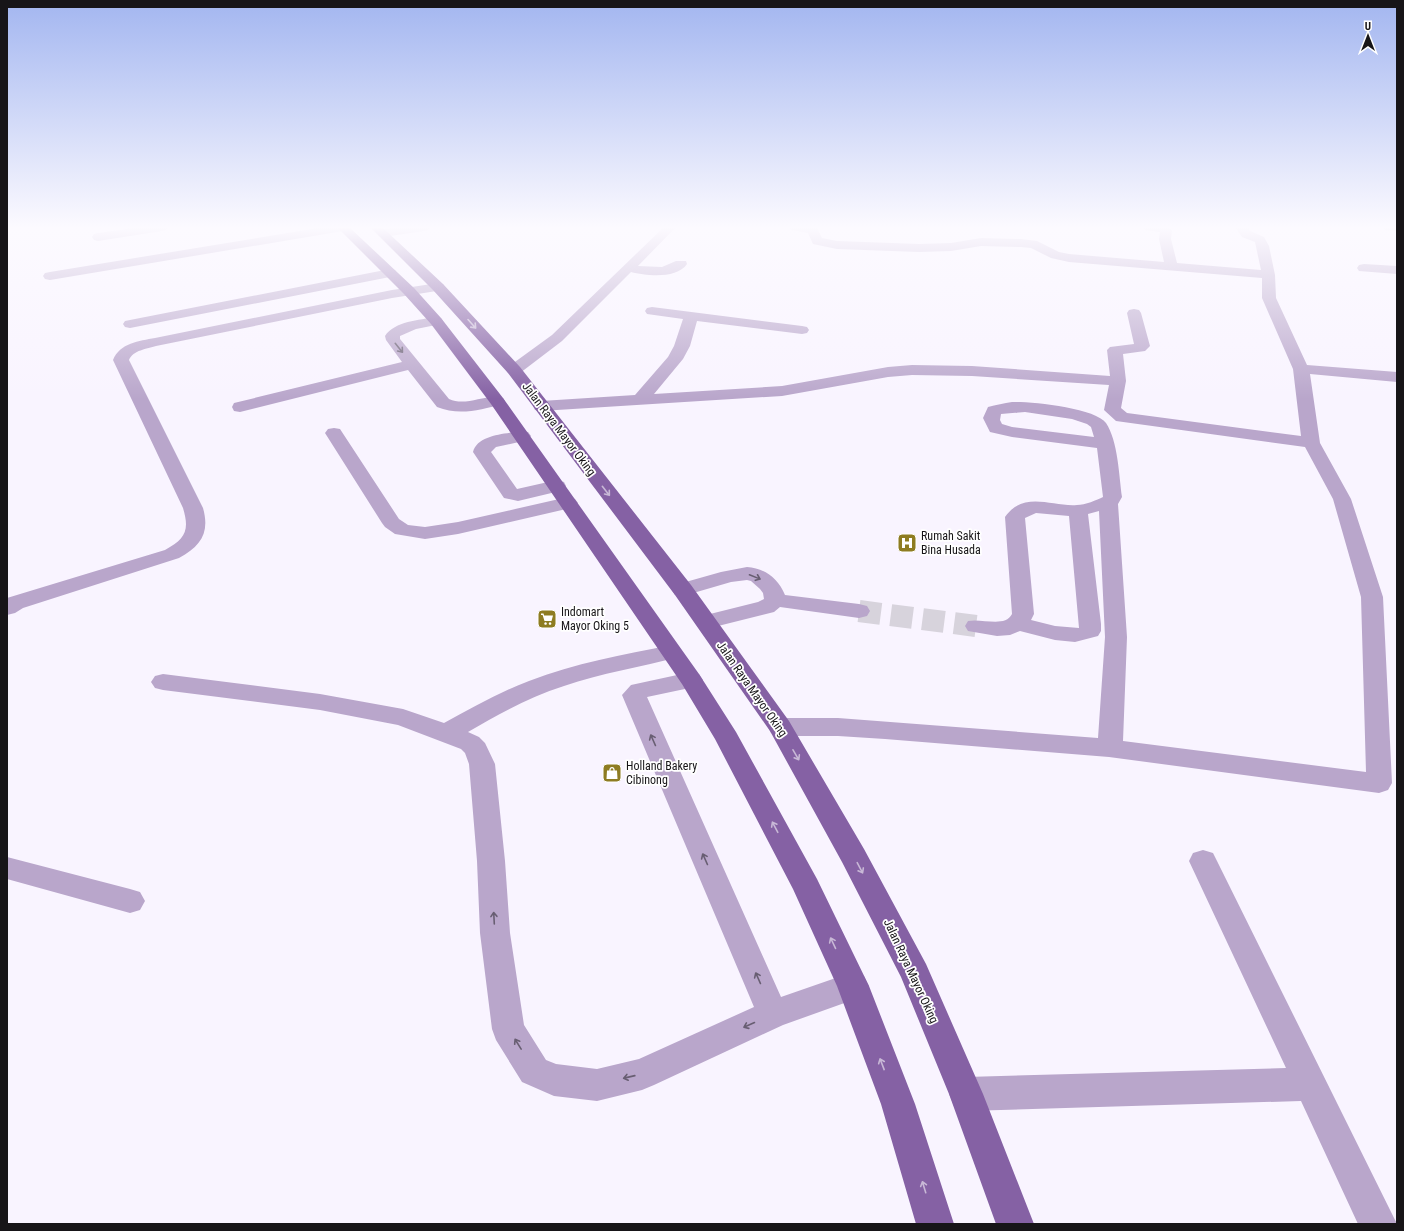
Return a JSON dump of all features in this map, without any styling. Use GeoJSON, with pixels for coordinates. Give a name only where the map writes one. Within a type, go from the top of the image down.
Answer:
{"type":"FeatureCollection","features":[{"type":"Feature","properties":{"kind":"main road","name":"Jalan Raya Mayor Oking"},"geometry":{"type":"LineString","coordinates":[[402,284],[436,321],[497,401],[543,442],[683,590],[780,727],[854,857],[915,974],[966,1094],[1015,1224]]}},
{"type":"Feature","properties":{"kind":"main road","name":"Jalan Raya Mayor Oking"},"geometry":{"type":"LineString","coordinates":[[435,284],[514,370],[541,406],[543,442],[562,495],[691,680],[727,738],[796,867],[853,986],[898,1104],[935,1224]]}},
{"type":"Feature","properties":{"kind":"street"},"geometry":{"type":"LineString","coordinates":[[130,324],[332,284]]}},
{"type":"Feature","properties":{"kind":"street"},"geometry":{"type":"LineString","coordinates":[[514,370],[557,338],[612,284]]}},
{"type":"Feature","properties":{"kind":"street"},"geometry":{"type":"LineString","coordinates":[[780,727],[854,728],[1109,748],[1388,785],[1372,597],[1342,499],[1311,443],[1302,368],[1269,298],[1268,284]]}},
{"type":"Feature","properties":{"kind":"street"},"geometry":{"type":"LineString","coordinates":[[10,606],[172,554],[188,545],[196,533],[196,518],[193,508],[121,360],[122,355],[125,352],[136,347],[155,342],[409,291],[438,287]]}},
{"type":"Feature","properties":{"kind":"street"},"geometry":{"type":"LineString","coordinates":[[652,311],[802,330]]}},
{"type":"Feature","properties":{"kind":"street"},"geometry":{"type":"LineString","coordinates":[[1134,313],[1142,346],[1139,348],[1115,350],[1118,381],[1112,410],[1122,417],[1311,443]]}},
{"type":"Feature","properties":{"kind":"street"},"geometry":{"type":"LineString","coordinates":[[640,401],[675,359],[682,346],[691,317]]}},
{"type":"Feature","properties":{"kind":"street"},"geometry":{"type":"LineString","coordinates":[[436,321],[413,325],[394,333],[393,340],[443,403],[462,407],[497,401]]}},
{"type":"Feature","properties":{"kind":"street"},"geometry":{"type":"LineString","coordinates":[[240,407],[412,364]]}},
{"type":"Feature","properties":{"kind":"street"},"geometry":{"type":"LineString","coordinates":[[1302,368],[1397,377]]}},
{"type":"Feature","properties":{"kind":"street"},"geometry":{"type":"LineString","coordinates":[[541,406],[782,391],[888,372],[912,370],[972,371],[1118,381]]}},
{"type":"Feature","properties":{"kind":"street"},"geometry":{"type":"LineString","coordinates":[[976,626],[1000,629],[1013,627],[1018,624],[1023,614],[1015,517],[1023,510],[1035,508],[1078,511],[1108,502],[1113,497],[1104,444],[1099,424],[1083,415],[1019,407],[1002,408],[994,411],[992,423],[996,428],[1012,432],[1104,444]]}},
{"type":"Feature","properties":{"kind":"street"},"geometry":{"type":"LineString","coordinates":[[334,433],[392,523],[402,530],[425,533],[458,528],[562,495]]}},
{"type":"Feature","properties":{"kind":"street"},"geometry":{"type":"LineString","coordinates":[[543,442],[490,443],[483,448],[482,452],[511,494],[562,495]]}},
{"type":"Feature","properties":{"kind":"street"},"geometry":{"type":"LineString","coordinates":[[1108,502],[1116,637],[1111,739],[1109,748]]}},
{"type":"Feature","properties":{"kind":"street"},"geometry":{"type":"LineString","coordinates":[[1018,624],[1074,635],[1085,634],[1090,631],[1078,511]]}},
{"type":"Feature","properties":{"kind":"street"},"geometry":{"type":"LineString","coordinates":[[683,590],[741,574],[752,574],[760,577],[774,592],[775,600],[772,604],[766,607],[706,622]]}},
{"type":"Feature","properties":{"kind":"street"},"geometry":{"type":"LineString","coordinates":[[775,600],[859,611]]}},
{"type":"Feature","properties":{"kind":"street"},"geometry":{"type":"LineString","coordinates":[[447,734],[508,699],[560,678],[584,671],[671,652]]}},
{"type":"Feature","properties":{"kind":"street"},"geometry":{"type":"LineString","coordinates":[[691,680],[639,691],[634,695],[773,1014]]}},
{"type":"Feature","properties":{"kind":"street"},"geometry":{"type":"LineString","coordinates":[[163,682],[320,702],[403,717],[470,743],[476,749],[482,764],[491,861],[495,933],[508,1029],[534,1071],[554,1080],[596,1084],[642,1074],[773,1014],[853,986]]}},
{"type":"Feature","properties":{"kind":"street"},"geometry":{"type":"LineString","coordinates":[[1203,861],[1378,1224]]}},
{"type":"Feature","properties":{"kind":"street"},"geometry":{"type":"LineString","coordinates":[[7,868],[130,901]]}},
{"type":"Feature","properties":{"kind":"street"},"geometry":{"type":"LineString","coordinates":[[966,1094],[1311,1084]]}},
{"type":"Feature","properties":{"kind":"tunnel"},"geometry":{"type":"LineString","coordinates":[[859,611],[976,626]]}},
{"type":"Feature","properties":{"kind":"place","name":"Rumah Sakit Bina Husada"},"geometry":{"type":"Point","coordinates":[907,543]}},
{"type":"Feature","properties":{"kind":"place","name":"Indomart Mayor Oking 5"},"geometry":{"type":"Point","coordinates":[547,619]}},
{"type":"Feature","properties":{"kind":"place","name":"Holland Bakery Cibinong"},"geometry":{"type":"Point","coordinates":[612,773]}}]}
